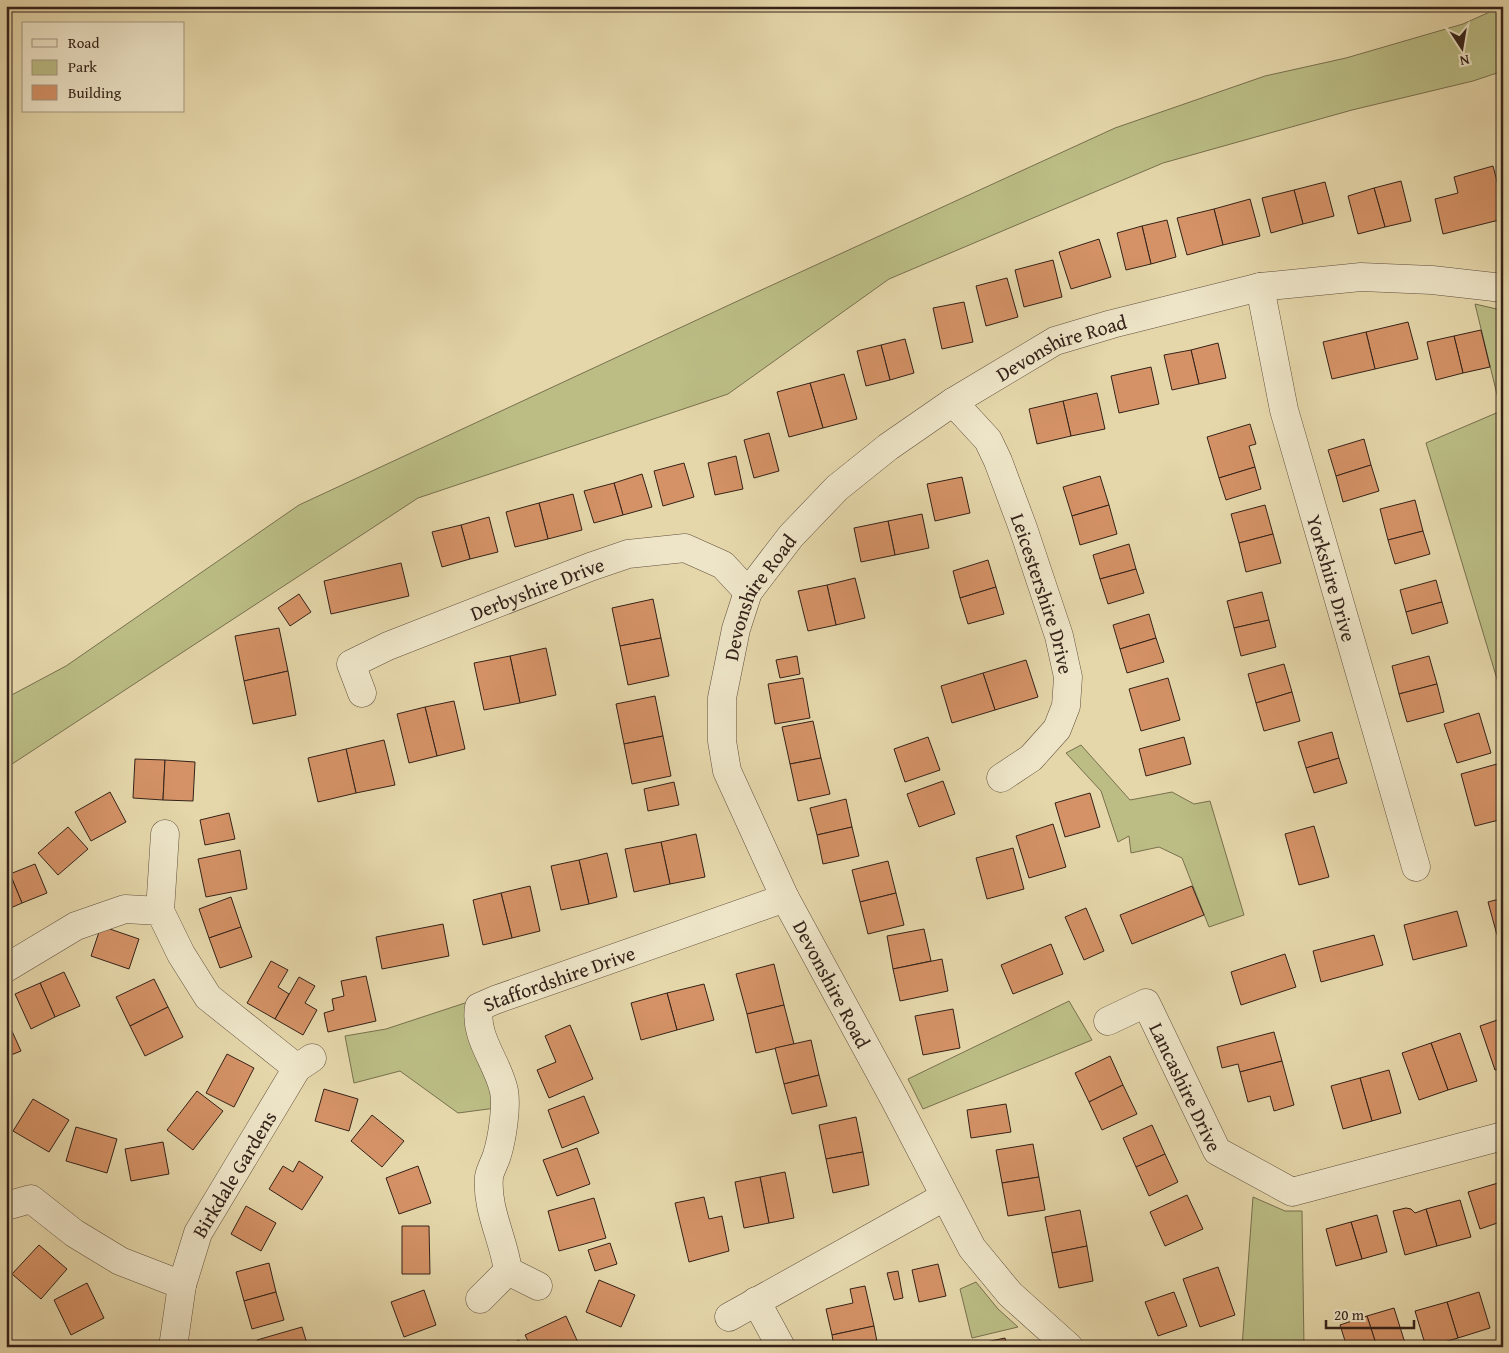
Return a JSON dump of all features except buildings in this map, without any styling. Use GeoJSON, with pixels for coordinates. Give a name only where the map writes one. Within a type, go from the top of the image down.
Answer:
{"type":"FeatureCollection","features":[{"type":"Feature","properties":{"kind":"street","name":"Devonshire Road"},"geometry":{"type":"LineString","coordinates":[[1069,1347],[1010,1294],[972,1248],[895,1100],[785,898],[727,771],[722,741],[722,698],[736,629],[748,592],[791,536],[837,488],[888,447],[953,402],[1055,341],[1112,324],[1260,287],[1361,278],[1432,280],[1503,288]]}},
{"type":"Feature","properties":{"kind":"street","name":"Yorkshire Drive"},"geometry":{"type":"LineString","coordinates":[[1260,287],[1284,410],[1416,867]]}},
{"type":"Feature","properties":{"kind":"street","name":"Leicestershire Drive"},"geometry":{"type":"LineString","coordinates":[[953,402],[988,440],[998,461],[1023,528],[1056,627],[1068,677],[1066,706],[1057,729],[1031,758],[1000,778]]}},
{"type":"Feature","properties":{"kind":"street","name":"Derbyshire Drive"},"geometry":{"type":"LineString","coordinates":[[362,693],[351,664],[397,643],[628,554],[685,548],[723,565],[748,592]]}},
{"type":"Feature","properties":{"kind":"street"},"geometry":{"type":"LineString","coordinates":[[6,968],[76,926],[125,909],[160,911],[165,834]]}},
{"type":"Feature","properties":{"kind":"street","name":"Staffordshire Drive"},"geometry":{"type":"LineString","coordinates":[[508,1270],[505,1253],[497,1232],[489,1176],[503,1136],[504,1091],[477,1019],[478,1007],[785,898]]}},
{"type":"Feature","properties":{"kind":"street","name":"Birkdale Gardens"},"geometry":{"type":"LineString","coordinates":[[160,911],[182,954],[208,997],[252,1034],[305,1063],[198,1232],[182,1285],[173,1347]]}},
{"type":"Feature","properties":{"kind":"street","name":"Lancashire Drive"},"geometry":{"type":"LineString","coordinates":[[1108,1021],[1146,1003],[1217,1151],[1292,1192],[1503,1136]]}},
{"type":"Feature","properties":{"kind":"street"},"geometry":{"type":"LineString","coordinates":[[729,1317],[944,1197]]}},
{"type":"Feature","properties":{"kind":"street"},"geometry":{"type":"LineString","coordinates":[[6,1206],[31,1199],[74,1233],[120,1261],[182,1285]]}},
{"type":"Feature","properties":{"kind":"street"},"geometry":{"type":"LineString","coordinates":[[480,1299],[508,1270],[538,1286]]}},
{"type":"Feature","properties":{"kind":"street"},"geometry":{"type":"LineString","coordinates":[[756,1302],[780,1347]]}},
{"type":"Feature","properties":{"kind":"green space"},"geometry":{"type":"Polygon","coordinates":[[[1503,6],[1503,71],[1473,81],[1352,110],[1163,163],[889,279],[728,394],[418,498],[6,768],[6,698],[66,666],[299,505],[1115,128],[1265,76],[1346,58],[1463,24],[1503,6]]]}},
{"type":"Feature","properties":{"kind":"green space"},"geometry":{"type":"Polygon","coordinates":[[[1475,304],[1501,310],[1503,318],[1503,699],[1426,443],[1501,411],[1475,304]]]}},
{"type":"Feature","properties":{"kind":"green space"},"geometry":{"type":"Polygon","coordinates":[[[1081,745],[1130,800],[1172,792],[1194,804],[1210,801],[1244,915],[1209,927],[1182,858],[1159,847],[1131,853],[1129,836],[1118,842],[1101,791],[1066,753],[1081,745]]]}},
{"type":"Feature","properties":{"kind":"green space"},"geometry":{"type":"Polygon","coordinates":[[[1069,1001],[1092,1040],[923,1109],[908,1079],[1069,1001]]]}},
{"type":"Feature","properties":{"kind":"green space"},"geometry":{"type":"Polygon","coordinates":[[[468,1002],[496,1108],[458,1113],[400,1071],[354,1083],[345,1036],[386,1029],[468,1002]]]}},
{"type":"Feature","properties":{"kind":"green space"},"geometry":{"type":"Polygon","coordinates":[[[1253,1197],[1285,1211],[1302,1211],[1304,1347],[1242,1347],[1253,1197]]]}},
{"type":"Feature","properties":{"kind":"green space"},"geometry":{"type":"Polygon","coordinates":[[[976,1282],[998,1309],[1018,1327],[972,1338],[960,1289],[976,1282]]]}}]}
